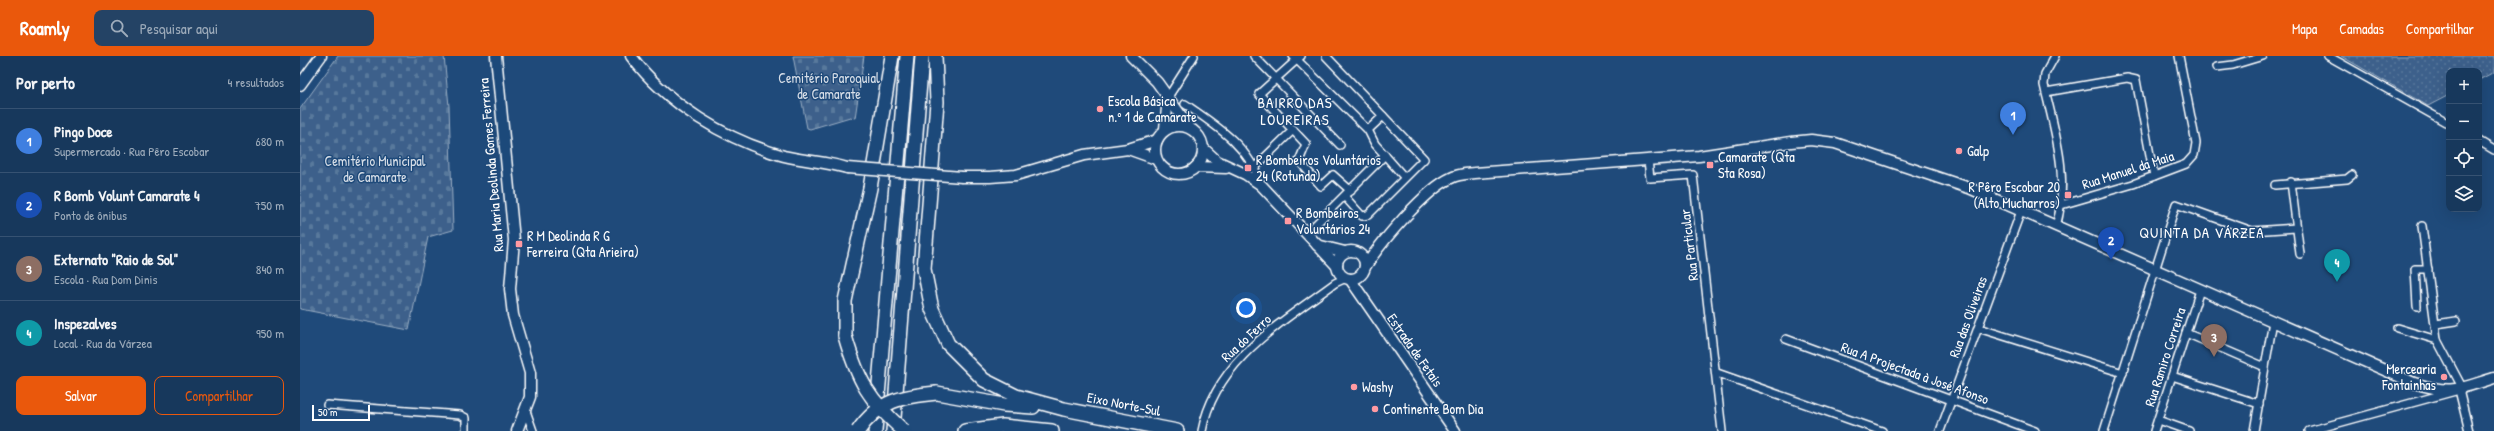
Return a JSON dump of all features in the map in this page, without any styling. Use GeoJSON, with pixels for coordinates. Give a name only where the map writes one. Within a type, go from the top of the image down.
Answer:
{"type":"FeatureCollection","features":[{"type":"Feature","properties":{"kind":"highway"},"geometry":{"type":"LineString","coordinates":[[892,56],[870,188],[845,301],[845,336],[854,368],[869,395],[904,431]]}},
{"type":"Feature","properties":{"kind":"highway"},"geometry":{"type":"LineString","coordinates":[[875,431],[907,56]]}},
{"type":"Feature","properties":{"kind":"highway"},"geometry":{"type":"LineString","coordinates":[[893,431],[922,56]]}},
{"type":"Feature","properties":{"kind":"highway"},"geometry":{"type":"LineString","coordinates":[[935,56],[937,102],[924,269],[932,309],[948,344],[984,380],[1016,396],[1064,409]]}},
{"type":"Feature","properties":{"kind":"highway"},"geometry":{"type":"LineString","coordinates":[[858,431],[874,413],[888,402],[906,396],[937,392],[1004,405],[1064,409]]}},
{"type":"Feature","properties":{"kind":"highway","name":"Eixo Norte-Sul"},"geometry":{"type":"LineString","coordinates":[[1064,409],[1177,431]]}},
{"type":"Feature","properties":{"kind":"highway"},"geometry":{"type":"LineString","coordinates":[[965,431],[1003,426],[1052,431]]}},
{"type":"Feature","properties":{"kind":"street"},"geometry":{"type":"LineString","coordinates":[[300,85],[321,56]]}},
{"type":"Feature","properties":{"kind":"street","name":"Rua Maria Deolinda Gomes Ferreira"},"geometry":{"type":"LineString","coordinates":[[496,56],[514,240],[510,288],[513,314],[530,373],[530,397],[526,411],[517,431]]}},
{"type":"Feature","properties":{"kind":"street"},"geometry":{"type":"LineString","coordinates":[[631,56],[682,105],[718,130],[771,152],[847,168],[962,177],[990,177],[1016,174],[1096,152],[1128,149],[1157,140]]}},
{"type":"Feature","properties":{"kind":"street"},"geometry":{"type":"LineString","coordinates":[[1131,56],[1168,97],[1189,127],[1199,136],[1203,148],[1202,155],[1196,167],[1189,172],[1174,174],[1160,166],[1156,159],[1155,146],[1157,140],[1166,129],[1168,97],[1176,88],[1194,56]]}},
{"type":"Feature","properties":{"kind":"street"},"geometry":{"type":"LineString","coordinates":[[1254,56],[1277,78],[1340,145]]}},
{"type":"Feature","properties":{"kind":"street"},"geometry":{"type":"LineString","coordinates":[[1326,56],[1424,159],[1404,177],[1368,215],[1362,216],[1345,197]]}},
{"type":"Feature","properties":{"kind":"street"},"geometry":{"type":"LineString","coordinates":[[2055,56],[2044,74],[2046,92],[2062,162],[2060,205],[2056,227]]}},
{"type":"Feature","properties":{"kind":"street","name":"Rua Manuel da Maia"},"geometry":{"type":"LineString","coordinates":[[2060,205],[2154,176],[2186,164],[2194,155],[2196,143],[2179,56]]}},
{"type":"Feature","properties":{"kind":"street"},"geometry":{"type":"LineString","coordinates":[[2217,67],[2233,65],[2263,56]]}},
{"type":"Feature","properties":{"kind":"street"},"geometry":{"type":"LineString","coordinates":[[2328,56],[2446,122]]}},
{"type":"Feature","properties":{"kind":"street"},"geometry":{"type":"LineString","coordinates":[[1351,191],[1333,175],[1321,186],[1299,161],[1306,144],[1259,94],[1297,57],[1368,130],[1385,156],[1404,177]]}},
{"type":"Feature","properties":{"kind":"street"},"geometry":{"type":"LineString","coordinates":[[2046,92],[2127,78],[2136,80],[2154,176]]}},
{"type":"Feature","properties":{"kind":"street"},"geometry":{"type":"LineString","coordinates":[[1185,104],[1230,137],[1255,167],[1261,185]]}},
{"type":"Feature","properties":{"kind":"street"},"geometry":{"type":"LineString","coordinates":[[1368,130],[1383,116]]}},
{"type":"Feature","properties":{"kind":"street"},"geometry":{"type":"LineString","coordinates":[[1166,129],[1181,125],[1189,127]]}},
{"type":"Feature","properties":{"kind":"street"},"geometry":{"type":"LineString","coordinates":[[1255,167],[1293,130]]}},
{"type":"Feature","properties":{"kind":"street"},"geometry":{"type":"LineString","coordinates":[[1380,243],[1339,257],[1343,274],[1355,278],[1364,269],[1380,243],[1435,188],[1451,178],[1475,173],[1699,156],[1792,142],[1835,143],[1969,188],[2414,383],[2435,389],[2461,390]]}},
{"type":"Feature","properties":{"kind":"street"},"geometry":{"type":"LineString","coordinates":[[2482,143],[2494,150]]}},
{"type":"Feature","properties":{"kind":"street"},"geometry":{"type":"LineString","coordinates":[[1203,148],[1229,168]]}},
{"type":"Feature","properties":{"kind":"street"},"geometry":{"type":"LineString","coordinates":[[1128,149],[1156,159]]}},
{"type":"Feature","properties":{"kind":"street"},"geometry":{"type":"LineString","coordinates":[[1314,226],[1385,156]]}},
{"type":"Feature","properties":{"kind":"street","name":"Rua Particular"},"geometry":{"type":"LineString","coordinates":[[1648,160],[1650,178],[1693,175],[1717,373],[1722,431]]}},
{"type":"Feature","properties":{"kind":"street"},"geometry":{"type":"LineString","coordinates":[[1196,167],[1229,168]]}},
{"type":"Feature","properties":{"kind":"street","name":"Estrada de Fetais"},"geometry":{"type":"LineString","coordinates":[[1229,168],[1244,174],[1261,185],[1343,274],[1368,304],[1455,431]]}},
{"type":"Feature","properties":{"kind":"street"},"geometry":{"type":"LineString","coordinates":[[2275,185],[2291,182],[2347,179],[2352,175]]}},
{"type":"Feature","properties":{"kind":"street"},"geometry":{"type":"LineString","coordinates":[[2291,182],[2300,254]]}},
{"type":"Feature","properties":{"kind":"street"},"geometry":{"type":"LineString","coordinates":[[2104,431],[2176,204],[2252,231],[2296,228]]}},
{"type":"Feature","properties":{"kind":"street","name":"Rua das Oliveiras"},"geometry":{"type":"LineString","coordinates":[[1940,431],[2021,212]]}},
{"type":"Feature","properties":{"kind":"street"},"geometry":{"type":"LineString","coordinates":[[2422,226],[2437,340],[2461,390],[2470,431]]}},
{"type":"Feature","properties":{"kind":"street"},"geometry":{"type":"LineString","coordinates":[[1317,245],[1350,252],[1363,257],[1364,269]]}},
{"type":"Feature","properties":{"kind":"street","name":"Estrada de Fetais"},"geometry":{"type":"LineString","coordinates":[[1364,269],[1368,304]]}},
{"type":"Feature","properties":{"kind":"street"},"geometry":{"type":"LineString","coordinates":[[2417,306],[2415,269],[2428,269]]}},
{"type":"Feature","properties":{"kind":"street","name":"Rua do Ferro"},"geometry":{"type":"LineString","coordinates":[[1202,431],[1205,412],[1219,384],[1236,362],[1272,329],[1335,283],[1343,274]]}},
{"type":"Feature","properties":{"kind":"street","name":"Rua Ramiro Correira"},"geometry":{"type":"LineString","coordinates":[[2154,431],[2200,290]]}},
{"type":"Feature","properties":{"kind":"street"},"geometry":{"type":"LineString","coordinates":[[2254,431],[2273,321]]}},
{"type":"Feature","properties":{"kind":"street"},"geometry":{"type":"LineString","coordinates":[[2436,324],[2456,321]]}},
{"type":"Feature","properties":{"kind":"street"},"geometry":{"type":"LineString","coordinates":[[1978,328],[2123,373]]}},
{"type":"Feature","properties":{"kind":"street"},"geometry":{"type":"LineString","coordinates":[[2398,328],[2437,340]]}},
{"type":"Feature","properties":{"kind":"street"},"geometry":{"type":"LineString","coordinates":[[2186,333],[2265,367]]}},
{"type":"Feature","properties":{"kind":"street","name":"Rua A Projectada à José Afonso"},"geometry":{"type":"LineString","coordinates":[[1786,339],[2035,431]]}},
{"type":"Feature","properties":{"kind":"street"},"geometry":{"type":"LineString","coordinates":[[1717,373],[1882,431]]}},
{"type":"Feature","properties":{"kind":"street"},"geometry":{"type":"LineString","coordinates":[[2172,376],[2259,404]]}},
{"type":"Feature","properties":{"kind":"street"},"geometry":{"type":"LineString","coordinates":[[2308,431],[2461,390],[2494,378]]}},
{"type":"Feature","properties":{"kind":"street"},"geometry":{"type":"LineString","coordinates":[[327,405],[460,415],[466,418],[466,431]]}},
{"type":"Feature","properties":{"kind":"street"},"geometry":{"type":"LineString","coordinates":[[526,411],[533,431]]}},
{"type":"Feature","properties":{"kind":"street"},"geometry":{"type":"LineString","coordinates":[[2158,420],[2189,431]]}},
{"type":"Feature","properties":{"kind":"green space","name":"Cemitério Municipal de Camarate"},"geometry":{"type":"Polygon","coordinates":[[[338,56],[444,56],[449,106],[453,230],[428,237],[409,330],[300,309],[300,109],[338,56]]]}},
{"type":"Feature","properties":{"kind":"green space","name":"Cemitério Paroquial de Camarate"},"geometry":{"type":"Polygon","coordinates":[[[793,56],[864,56],[855,118],[850,117],[810,129],[807,128],[793,56]]]}},
{"type":"Feature","properties":{"kind":"green space"},"geometry":{"type":"Polygon","coordinates":[[[2341,56],[2494,56],[2494,72],[2482,78],[2482,68],[2446,68],[2446,97],[2428,106],[2341,56]]]}},
{"type":"Feature","properties":{"kind":"place","name":"Escola Básica n.º 1 de Camarate"},"geometry":{"type":"Point","coordinates":[1100,109]}},
{"type":"Feature","properties":{"kind":"place","name":"Pingo Doce"},"geometry":{"type":"Point","coordinates":[2013,135]}},
{"type":"Feature","properties":{"kind":"place","name":"Galp"},"geometry":{"type":"Point","coordinates":[1959,151]}},
{"type":"Feature","properties":{"kind":"place","name":"Camarate (Qta Sta Rosa)"},"geometry":{"type":"Point","coordinates":[1710,165]}},
{"type":"Feature","properties":{"kind":"place","name":"R Bombeiros Voluntários 24 (Rotunda)"},"geometry":{"type":"Point","coordinates":[1248,168]}},
{"type":"Feature","properties":{"kind":"place","name":"R Pêro Escobar 20 (Alto Mucharros)"},"geometry":{"type":"Point","coordinates":[2068,195]}},
{"type":"Feature","properties":{"kind":"place","name":"R Bombeiros Voluntários 24"},"geometry":{"type":"Point","coordinates":[1288,221]}},
{"type":"Feature","properties":{"kind":"place","name":"R M Deolinda R G Ferreira (Qta Arieira)"},"geometry":{"type":"Point","coordinates":[519,244]}},
{"type":"Feature","properties":{"kind":"place","name":"R Bomb Volunt Camarate 4"},"geometry":{"type":"Point","coordinates":[2111,260]}},
{"type":"Feature","properties":{"kind":"place","name":"Inspezalves"},"geometry":{"type":"Point","coordinates":[2337,282]}},
{"type":"Feature","properties":{"kind":"place","name":"Externato \"Raio de Sol\""},"geometry":{"type":"Point","coordinates":[2214,357]}},
{"type":"Feature","properties":{"kind":"place","name":"Mercearia Fontainhas"},"geometry":{"type":"Point","coordinates":[2444,377]}},
{"type":"Feature","properties":{"kind":"place","name":"Washy"},"geometry":{"type":"Point","coordinates":[1354,387]}},
{"type":"Feature","properties":{"kind":"place","name":"Continente Bom Dia"},"geometry":{"type":"Point","coordinates":[1375,409]}},
{"type":"Feature","properties":{"kind":"district","name":"BAIRRO DAS LOUREIRAS"},"geometry":{"type":"Point","coordinates":[1295,112]}},
{"type":"Feature","properties":{"kind":"district","name":"QUINTA DA VÁRZEA"},"geometry":{"type":"Point","coordinates":[2202,233]}}]}
